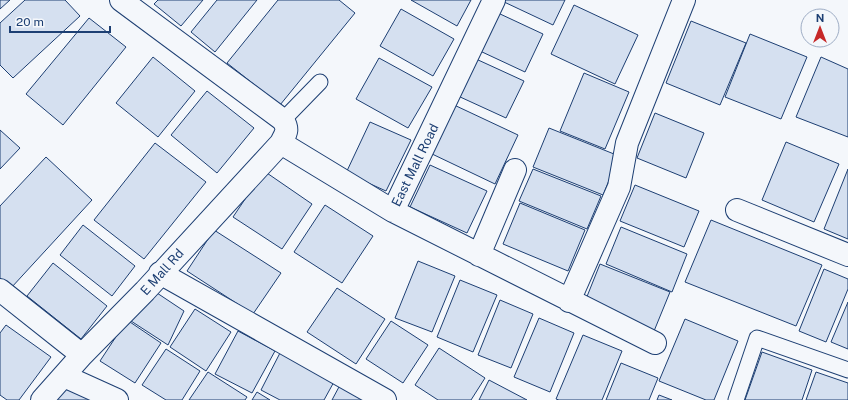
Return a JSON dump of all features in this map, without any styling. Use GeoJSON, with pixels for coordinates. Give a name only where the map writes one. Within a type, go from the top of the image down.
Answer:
{"type":"FeatureCollection","features":[{"type":"Feature","properties":{"kind":"street"},"geometry":{"type":"LineString","coordinates":[[121,0],[283,120],[287,127],[281,143]]}},
{"type":"Feature","properties":{"kind":"street","name":"East Mall Road"},"geometry":{"type":"LineString","coordinates":[[281,143],[393,211],[494,0]]}},
{"type":"Feature","properties":{"kind":"street"},"geometry":{"type":"LineString","coordinates":[[569,301],[619,187],[627,143],[684,0]]}},
{"type":"Feature","properties":{"kind":"street","name":"E Mall Rd"},"geometry":{"type":"LineString","coordinates":[[42,400],[82,355],[145,291],[281,143]]}},
{"type":"Feature","properties":{"kind":"street"},"geometry":{"type":"LineString","coordinates":[[479,255],[515,170]]}},
{"type":"Feature","properties":{"kind":"street"},"geometry":{"type":"LineString","coordinates":[[737,210],[848,255]]}},
{"type":"Feature","properties":{"kind":"street"},"geometry":{"type":"LineString","coordinates":[[393,211],[655,343]]}},
{"type":"Feature","properties":{"kind":"street"},"geometry":{"type":"LineString","coordinates":[[160,273],[385,400]]}},
{"type":"Feature","properties":{"kind":"street"},"geometry":{"type":"LineString","coordinates":[[0,290],[82,355]]}},
{"type":"Feature","properties":{"kind":"street"},"geometry":{"type":"LineString","coordinates":[[64,376],[117,400]]}},
{"type":"Feature","properties":{"kind":"lane"},"geometry":{"type":"LineString","coordinates":[[283,120],[320,82]]}},
{"type":"Feature","properties":{"kind":"lane"},"geometry":{"type":"LineString","coordinates":[[736,400],[757,338],[848,370]]}},
{"type":"Feature","properties":{"kind":"building"},"geometry":{"type":"Polygon","coordinates":[[[0,0],[10,0],[0,9],[0,0]]]}},
{"type":"Feature","properties":{"kind":"building"},"geometry":{"type":"Polygon","coordinates":[[[25,0],[65,0],[80,16],[13,78],[0,65],[0,23],[25,0]]]}},
{"type":"Feature","properties":{"kind":"building"},"geometry":{"type":"Polygon","coordinates":[[[158,0],[203,0],[181,26],[154,4],[158,0]]]}},
{"type":"Feature","properties":{"kind":"building"},"geometry":{"type":"Polygon","coordinates":[[[217,0],[257,0],[215,52],[191,32],[217,0]]]}},
{"type":"Feature","properties":{"kind":"building"},"geometry":{"type":"Polygon","coordinates":[[[278,0],[339,0],[355,13],[280,105],[227,63],[278,0]]]}},
{"type":"Feature","properties":{"kind":"building"},"geometry":{"type":"Polygon","coordinates":[[[411,0],[471,0],[457,26],[411,0]]]}},
{"type":"Feature","properties":{"kind":"building"},"geometry":{"type":"Polygon","coordinates":[[[502,0],[565,0],[553,25],[502,0]]]}},
{"type":"Feature","properties":{"kind":"building"},"geometry":{"type":"Polygon","coordinates":[[[574,5],[638,35],[615,84],[551,54],[574,5]]]}},
{"type":"Feature","properties":{"kind":"building"},"geometry":{"type":"Polygon","coordinates":[[[401,9],[454,39],[433,76],[380,46],[401,9]]]}},
{"type":"Feature","properties":{"kind":"building"},"geometry":{"type":"Polygon","coordinates":[[[498,13],[543,34],[525,72],[480,51],[498,13]]]}},
{"type":"Feature","properties":{"kind":"building"},"geometry":{"type":"Polygon","coordinates":[[[89,18],[126,47],[63,125],[26,94],[89,18]]]}},
{"type":"Feature","properties":{"kind":"building"},"geometry":{"type":"Polygon","coordinates":[[[691,21],[746,43],[720,105],[666,83],[691,21]]]}},
{"type":"Feature","properties":{"kind":"building"},"geometry":{"type":"Polygon","coordinates":[[[750,34],[807,57],[781,119],[725,97],[750,34]]]}},
{"type":"Feature","properties":{"kind":"building"},"geometry":{"type":"Polygon","coordinates":[[[153,57],[195,91],[158,137],[116,103],[153,57]]]}},
{"type":"Feature","properties":{"kind":"building"},"geometry":{"type":"Polygon","coordinates":[[[821,57],[848,69],[848,137],[796,117],[821,57]]]}},
{"type":"Feature","properties":{"kind":"building"},"geometry":{"type":"Polygon","coordinates":[[[379,58],[432,87],[408,128],[356,99],[379,58]]]}},
{"type":"Feature","properties":{"kind":"building"},"geometry":{"type":"Polygon","coordinates":[[[476,59],[524,81],[506,118],[458,96],[476,59]]]}},
{"type":"Feature","properties":{"kind":"building"},"geometry":{"type":"Polygon","coordinates":[[[584,73],[629,92],[605,149],[560,131],[584,73]]]}},
{"type":"Feature","properties":{"kind":"building"},"geometry":{"type":"Polygon","coordinates":[[[207,91],[254,128],[217,173],[171,135],[207,91]]]}},
{"type":"Feature","properties":{"kind":"building"},"geometry":{"type":"Polygon","coordinates":[[[452,104],[518,135],[495,184],[430,153],[452,104]]]}},
{"type":"Feature","properties":{"kind":"building"},"geometry":{"type":"Polygon","coordinates":[[[655,113],[704,133],[686,178],[637,158],[655,113]]]}},
{"type":"Feature","properties":{"kind":"building"},"geometry":{"type":"Polygon","coordinates":[[[370,122],[411,140],[386,191],[346,173],[370,122]]]}},
{"type":"Feature","properties":{"kind":"building"},"geometry":{"type":"Polygon","coordinates":[[[549,128],[619,156],[603,195],[533,167],[549,128]]]}},
{"type":"Feature","properties":{"kind":"building"},"geometry":{"type":"Polygon","coordinates":[[[0,130],[20,148],[0,169],[0,130]]]}},
{"type":"Feature","properties":{"kind":"building"},"geometry":{"type":"Polygon","coordinates":[[[786,142],[839,164],[814,222],[762,200],[786,142]]]}},
{"type":"Feature","properties":{"kind":"building"},"geometry":{"type":"Polygon","coordinates":[[[155,143],[206,182],[144,259],[94,220],[155,143]]]}},
{"type":"Feature","properties":{"kind":"building"},"geometry":{"type":"Polygon","coordinates":[[[46,157],[92,200],[11,288],[0,278],[0,206],[46,157]]]}},
{"type":"Feature","properties":{"kind":"building"},"geometry":{"type":"Polygon","coordinates":[[[430,165],[487,191],[467,233],[410,207],[430,165]]]}},
{"type":"Feature","properties":{"kind":"building"},"geometry":{"type":"Polygon","coordinates":[[[533,169],[601,196],[587,229],[519,201],[533,169]]]}},
{"type":"Feature","properties":{"kind":"building"},"geometry":{"type":"Polygon","coordinates":[[[848,169],[848,239],[824,229],[848,169]]]}},
{"type":"Feature","properties":{"kind":"building"},"geometry":{"type":"Polygon","coordinates":[[[264,171],[312,204],[282,249],[233,217],[264,171]]]}},
{"type":"Feature","properties":{"kind":"building"},"geometry":{"type":"Polygon","coordinates":[[[635,185],[699,211],[684,247],[620,221],[635,185]]]}},
{"type":"Feature","properties":{"kind":"building"},"geometry":{"type":"Polygon","coordinates":[[[520,203],[585,230],[568,271],[503,244],[520,203]]]}},
{"type":"Feature","properties":{"kind":"building"},"geometry":{"type":"Polygon","coordinates":[[[325,205],[373,236],[342,283],[294,252],[325,205]]]}},
{"type":"Feature","properties":{"kind":"building"},"geometry":{"type":"Polygon","coordinates":[[[711,220],[822,265],[796,326],[685,282],[711,220]]]}},
{"type":"Feature","properties":{"kind":"building"},"geometry":{"type":"Polygon","coordinates":[[[83,225],[135,266],[112,296],[60,255],[83,225]]]}},
{"type":"Feature","properties":{"kind":"building"},"geometry":{"type":"Polygon","coordinates":[[[621,227],[687,254],[672,292],[606,264],[621,227]]]}},
{"type":"Feature","properties":{"kind":"building"},"geometry":{"type":"Polygon","coordinates":[[[214,230],[281,273],[253,314],[187,271],[214,230]]]}},
{"type":"Feature","properties":{"kind":"building"},"geometry":{"type":"Polygon","coordinates":[[[418,261],[455,276],[432,332],[395,318],[418,261]]]}},
{"type":"Feature","properties":{"kind":"building"},"geometry":{"type":"Polygon","coordinates":[[[53,263],[107,306],[81,339],[27,296],[53,263]]]}},
{"type":"Feature","properties":{"kind":"building"},"geometry":{"type":"Polygon","coordinates":[[[600,264],[670,292],[652,336],[584,304],[600,264]]]}},
{"type":"Feature","properties":{"kind":"building"},"geometry":{"type":"Polygon","coordinates":[[[824,269],[848,279],[848,289],[826,342],[799,331],[824,269]]]}},
{"type":"Feature","properties":{"kind":"building"},"geometry":{"type":"Polygon","coordinates":[[[460,280],[497,295],[473,352],[437,337],[460,280]]]}},
{"type":"Feature","properties":{"kind":"building"},"geometry":{"type":"Polygon","coordinates":[[[337,288],[385,319],[356,364],[307,332],[337,288]]]}},
{"type":"Feature","properties":{"kind":"building"},"geometry":{"type":"Polygon","coordinates":[[[151,289],[184,311],[168,345],[131,321],[151,289]]]}},
{"type":"Feature","properties":{"kind":"building"},"geometry":{"type":"Polygon","coordinates":[[[500,300],[533,314],[511,368],[478,355],[500,300]]]}},
{"type":"Feature","properties":{"kind":"building"},"geometry":{"type":"Polygon","coordinates":[[[848,302],[848,349],[831,342],[848,302]]]}},
{"type":"Feature","properties":{"kind":"building"},"geometry":{"type":"Polygon","coordinates":[[[195,309],[231,332],[206,371],[170,347],[195,309]]]}},
{"type":"Feature","properties":{"kind":"building"},"geometry":{"type":"Polygon","coordinates":[[[539,318],[574,333],[550,392],[514,377],[539,318]]]}},
{"type":"Feature","properties":{"kind":"building"},"geometry":{"type":"Polygon","coordinates":[[[685,319],[738,341],[714,400],[706,400],[659,381],[685,319]]]}},
{"type":"Feature","properties":{"kind":"building"},"geometry":{"type":"Polygon","coordinates":[[[127,320],[161,343],[135,383],[100,361],[127,320]]]}},
{"type":"Feature","properties":{"kind":"building"},"geometry":{"type":"Polygon","coordinates":[[[391,321],[428,345],[403,383],[366,359],[391,321]]]}},
{"type":"Feature","properties":{"kind":"building"},"geometry":{"type":"Polygon","coordinates":[[[6,325],[51,357],[19,400],[7,400],[0,395],[0,333],[6,325]]]}},
{"type":"Feature","properties":{"kind":"building"},"geometry":{"type":"Polygon","coordinates":[[[238,331],[275,351],[252,393],[215,374],[238,331]]]}},
{"type":"Feature","properties":{"kind":"building"},"geometry":{"type":"Polygon","coordinates":[[[583,335],[622,351],[602,400],[556,399],[583,335]]]}},
{"type":"Feature","properties":{"kind":"building"},"geometry":{"type":"Polygon","coordinates":[[[439,348],[485,378],[471,400],[438,400],[415,385],[439,348]]]}},
{"type":"Feature","properties":{"kind":"building"},"geometry":{"type":"Polygon","coordinates":[[[166,349],[200,371],[182,400],[166,400],[142,385],[166,349]]]}},
{"type":"Feature","properties":{"kind":"building"},"geometry":{"type":"Polygon","coordinates":[[[281,351],[335,380],[324,400],[280,400],[261,390],[281,351]]]}},
{"type":"Feature","properties":{"kind":"building"},"geometry":{"type":"Polygon","coordinates":[[[762,352],[812,370],[802,400],[745,400],[762,352]]]}},
{"type":"Feature","properties":{"kind":"building"},"geometry":{"type":"Polygon","coordinates":[[[621,363],[658,378],[649,400],[606,400],[621,363]]]}},
{"type":"Feature","properties":{"kind":"building"},"geometry":{"type":"Polygon","coordinates":[[[208,372],[247,397],[245,400],[189,400],[208,372]]]}},
{"type":"Feature","properties":{"kind":"building"},"geometry":{"type":"Polygon","coordinates":[[[816,372],[848,383],[848,400],[806,400],[816,372]]]}},
{"type":"Feature","properties":{"kind":"building"},"geometry":{"type":"Polygon","coordinates":[[[489,380],[527,400],[479,400],[489,380]]]}},
{"type":"Feature","properties":{"kind":"building"},"geometry":{"type":"Polygon","coordinates":[[[340,385],[369,400],[332,400],[340,385]]]}},
{"type":"Feature","properties":{"kind":"building"},"geometry":{"type":"Polygon","coordinates":[[[61,387],[94,400],[56,400],[61,387]]]}},
{"type":"Feature","properties":{"kind":"building"},"geometry":{"type":"Polygon","coordinates":[[[257,392],[270,400],[252,400],[257,392]]]}},
{"type":"Feature","properties":{"kind":"building"},"geometry":{"type":"Polygon","coordinates":[[[659,395],[672,400],[657,400],[659,395]]]}}]}
